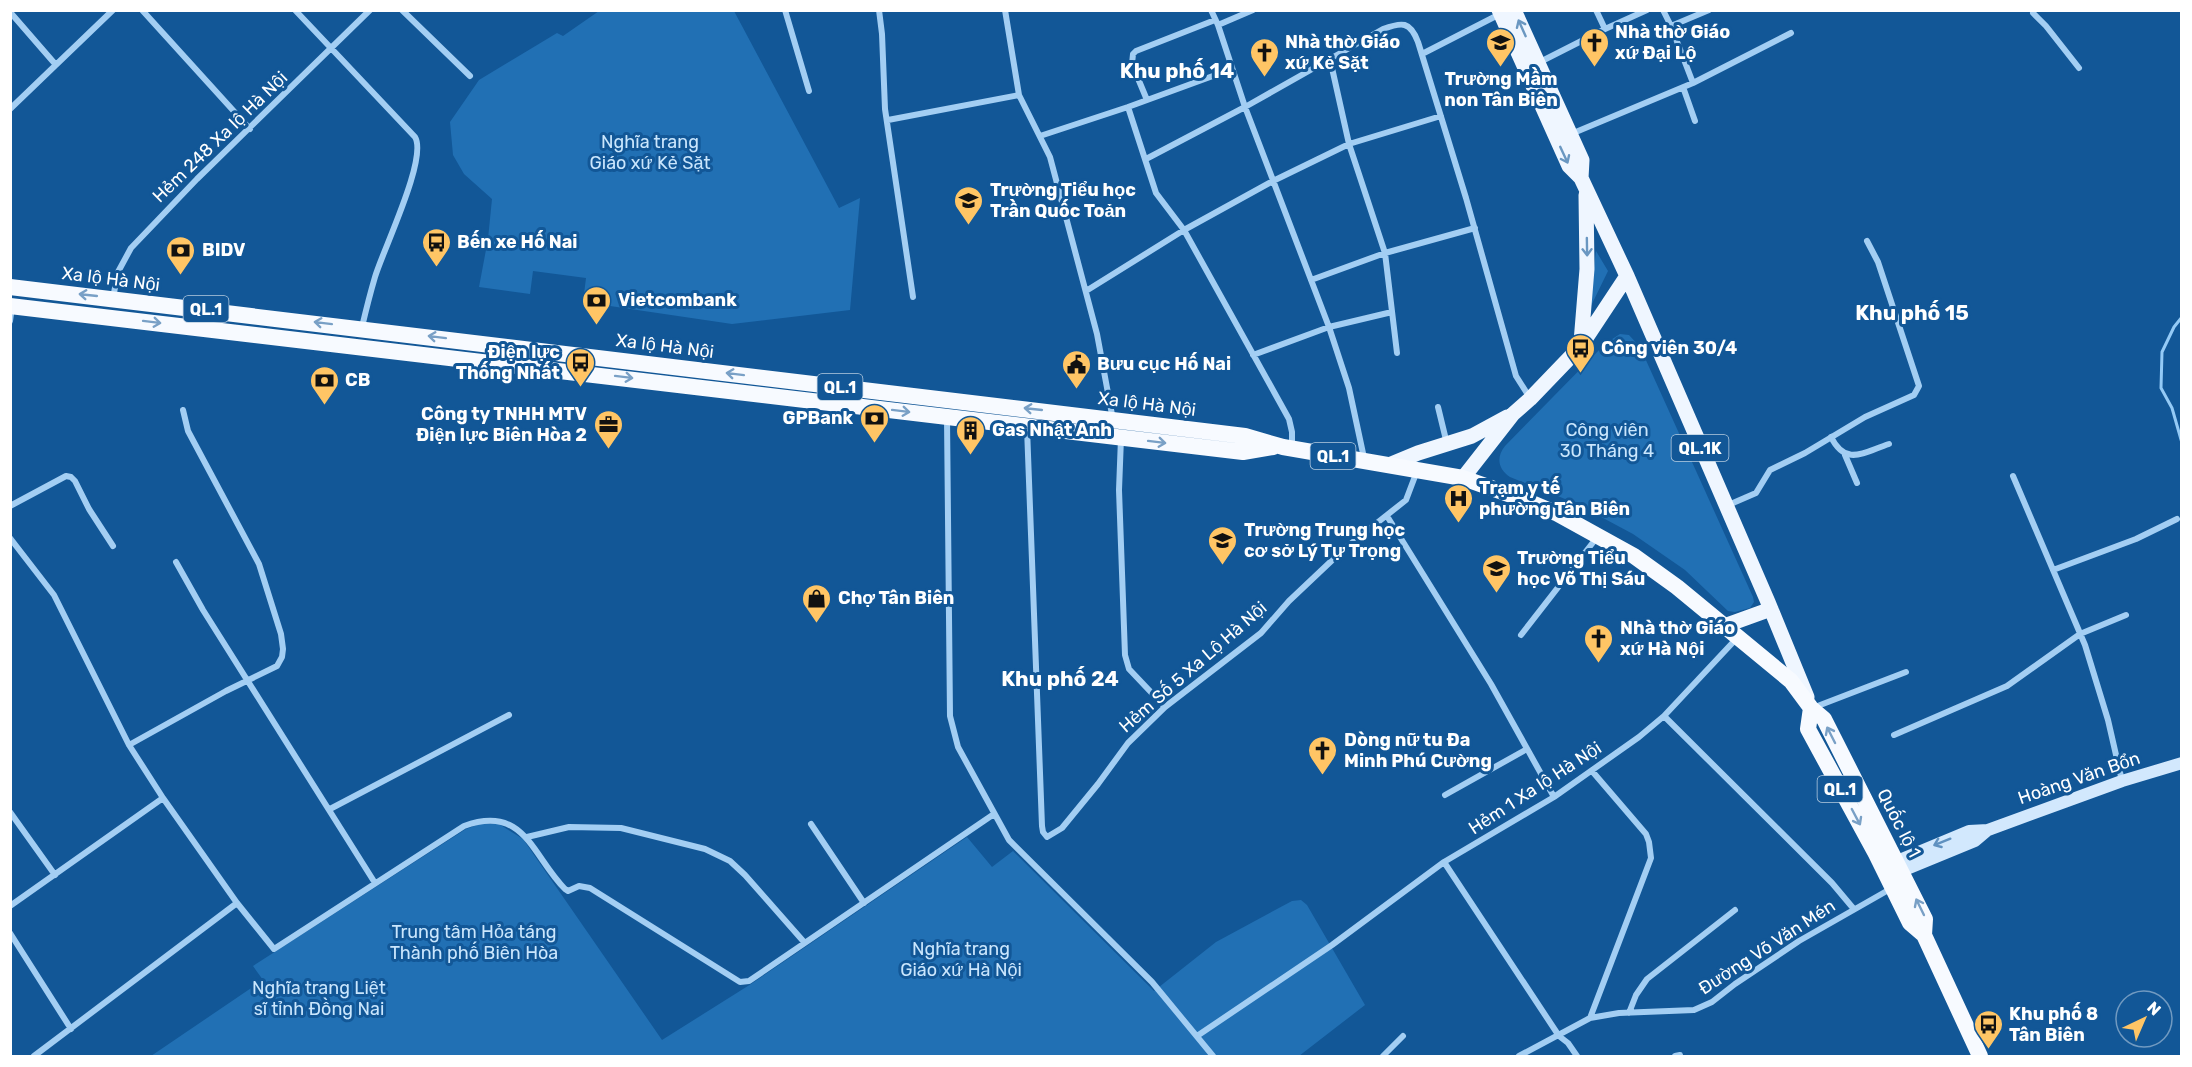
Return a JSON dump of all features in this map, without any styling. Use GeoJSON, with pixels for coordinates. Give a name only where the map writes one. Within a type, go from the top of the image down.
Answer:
{"type":"FeatureCollection","features":[{"type":"Feature","properties":{"kind":"highway","name":"Xa lộ Hà Nội"},"geometry":{"type":"LineString","coordinates":[[10,287],[402,333],[1027,427],[1243,452],[1285,447]]}},
{"type":"Feature","properties":{"kind":"highway","name":"Xa lộ Hà Nội"},"geometry":{"type":"LineString","coordinates":[[11,311],[1113,420],[1245,436],[1285,447],[1463,478],[1536,504],[1634,556],[1677,587],[1791,681],[1812,708]]}},
{"type":"Feature","properties":{"kind":"highway"},"geometry":{"type":"LineString","coordinates":[[358,346],[362,328]]}},
{"type":"Feature","properties":{"kind":"highway"},"geometry":{"type":"LineString","coordinates":[[399,351],[402,333]]}},
{"type":"Feature","properties":{"kind":"highway","name":"Quốc lộ 1"},"geometry":{"type":"LineString","coordinates":[[1812,708],[1808,729],[1895,874],[1910,923],[1924,935],[1980,1056]]}},
{"type":"Feature","properties":{"kind":"main road","name":"QL.1K"},"geometry":{"type":"LineString","coordinates":[[1504,12],[1538,63],[1582,160],[1587,269],[1580,347]]}},
{"type":"Feature","properties":{"kind":"main road","name":"QL.1K"},"geometry":{"type":"LineString","coordinates":[[1504,12],[1569,166],[1584,184],[1627,276],[1812,708]]}},
{"type":"Feature","properties":{"kind":"main road"},"geometry":{"type":"LineString","coordinates":[[1389,465],[1472,436],[1512,414],[1530,399],[1580,347],[1627,276]]}},
{"type":"Feature","properties":{"kind":"main road"},"geometry":{"type":"LineString","coordinates":[[1463,478],[1512,414]]}},
{"type":"Feature","properties":{"kind":"main road"},"geometry":{"type":"LineString","coordinates":[[1724,626],[1771,609]]}},
{"type":"Feature","properties":{"kind":"main road","name":"Hoàng Văn Bổn"},"geometry":{"type":"LineString","coordinates":[[1895,874],[1970,831],[1988,830],[2122,781],[2181,763]]}},
{"type":"Feature","properties":{"kind":"street"},"geometry":{"type":"LineString","coordinates":[[10,109],[113,10]]}},
{"type":"Feature","properties":{"kind":"street"},"geometry":{"type":"LineString","coordinates":[[142,10],[250,129]]}},
{"type":"Feature","properties":{"kind":"street"},"geometry":{"type":"LineString","coordinates":[[295,10],[415,137],[419,144],[414,175],[375,277],[362,328]]}},
{"type":"Feature","properties":{"kind":"street","name":"Hẻm 248 Xa lộ Hà Nội"},"geometry":{"type":"LineString","coordinates":[[112,298],[118,272],[131,248],[197,179],[370,10]]}},
{"type":"Feature","properties":{"kind":"street"},"geometry":{"type":"LineString","coordinates":[[402,10],[470,76]]}},
{"type":"Feature","properties":{"kind":"street"},"geometry":{"type":"LineString","coordinates":[[785,10],[809,91]]}},
{"type":"Feature","properties":{"kind":"street"},"geometry":{"type":"LineString","coordinates":[[879,10],[885,109],[913,297]]}},
{"type":"Feature","properties":{"kind":"street"},"geometry":{"type":"LineString","coordinates":[[1005,10],[1019,95],[1050,157],[1086,291],[1113,420]]}},
{"type":"Feature","properties":{"kind":"street"},"geometry":{"type":"LineString","coordinates":[[1211,10],[1245,107],[1329,327],[1349,388],[1365,462]]}},
{"type":"Feature","properties":{"kind":"street"},"geometry":{"type":"LineString","coordinates":[[1147,100],[1132,64],[1133,54],[1136,51],[1253,10]]}},
{"type":"Feature","properties":{"kind":"street"},"geometry":{"type":"LineString","coordinates":[[1596,10],[1605,29]]}},
{"type":"Feature","properties":{"kind":"street"},"geometry":{"type":"LineString","coordinates":[[1538,63],[1647,10]]}},
{"type":"Feature","properties":{"kind":"street"},"geometry":{"type":"LineString","coordinates":[[1663,10],[1693,83]]}},
{"type":"Feature","properties":{"kind":"street"},"geometry":{"type":"LineString","coordinates":[[1671,26],[1709,10]]}},
{"type":"Feature","properties":{"kind":"street"},"geometry":{"type":"LineString","coordinates":[[10,12],[56,65]]}},
{"type":"Feature","properties":{"kind":"street"},"geometry":{"type":"LineString","coordinates":[[1422,54],[1504,12]]}},
{"type":"Feature","properties":{"kind":"street"},"geometry":{"type":"LineString","coordinates":[[2033,13],[2079,68]]}},
{"type":"Feature","properties":{"kind":"street"},"geometry":{"type":"LineString","coordinates":[[1146,159],[1245,107],[1383,29],[1398,24],[1406,25],[1414,30],[1422,54],[1475,228],[1516,376],[1530,399]]}},
{"type":"Feature","properties":{"kind":"street"},"geometry":{"type":"LineString","coordinates":[[1570,134],[1693,83],[1791,33]]}},
{"type":"Feature","properties":{"kind":"street"},"geometry":{"type":"LineString","coordinates":[[1330,59],[1349,144],[1385,253],[1397,353]]}},
{"type":"Feature","properties":{"kind":"street"},"geometry":{"type":"LineString","coordinates":[[1040,136],[1232,69]]}},
{"type":"Feature","properties":{"kind":"street"},"geometry":{"type":"LineString","coordinates":[[1683,87],[1695,121]]}},
{"type":"Feature","properties":{"kind":"street"},"geometry":{"type":"LineString","coordinates":[[888,120],[1019,95]]}},
{"type":"Feature","properties":{"kind":"street"},"geometry":{"type":"LineString","coordinates":[[1128,107],[1156,193],[1184,230],[1289,419],[1292,432],[1285,447]]}},
{"type":"Feature","properties":{"kind":"street"},"geometry":{"type":"LineString","coordinates":[[1086,291],[1184,230],[1273,181],[1349,144],[1441,116]]}},
{"type":"Feature","properties":{"kind":"street"},"geometry":{"type":"LineString","coordinates":[[1311,280],[1385,253],[1475,228]]}},
{"type":"Feature","properties":{"kind":"street"},"geometry":{"type":"LineString","coordinates":[[1725,506],[1756,493],[1770,470],[1805,453],[1865,417],[1914,396],[1918,391],[1919,386],[1878,262],[1867,241]]}},
{"type":"Feature","properties":{"kind":"street"},"geometry":{"type":"LineString","coordinates":[[1253,355],[1329,327],[1392,312]]}},
{"type":"Feature","properties":{"kind":"street"},"geometry":{"type":"LineString","coordinates":[[1438,407],[1447,445]]}},
{"type":"Feature","properties":{"kind":"street"},"geometry":{"type":"LineString","coordinates":[[129,745],[277,666],[282,657],[281,634],[259,564],[188,431],[183,410]]}},
{"type":"Feature","properties":{"kind":"street"},"geometry":{"type":"LineString","coordinates":[[947,416],[950,716],[958,747],[1009,840],[1152,982],[1214,1056]]}},
{"type":"Feature","properties":{"kind":"street","name":"Hẻm Số 5 Xa Lộ Hà Nội"},"geometry":{"type":"LineString","coordinates":[[1027,427],[1043,832],[1047,837],[1062,828],[1128,743],[1165,707],[1261,633],[1289,601],[1344,549],[1406,500],[1418,471]]}},
{"type":"Feature","properties":{"kind":"street"},"geometry":{"type":"LineString","coordinates":[[1120,438],[1119,490],[1125,655],[1129,669],[1165,707]]}},
{"type":"Feature","properties":{"kind":"street"},"geometry":{"type":"LineString","coordinates":[[1831,438],[1837,449],[1845,454],[1853,455],[1889,444]]}},
{"type":"Feature","properties":{"kind":"street"},"geometry":{"type":"LineString","coordinates":[[1845,454],[1857,483]]}},
{"type":"Feature","properties":{"kind":"street"},"geometry":{"type":"LineString","coordinates":[[10,506],[66,476],[71,477],[113,546]]}},
{"type":"Feature","properties":{"kind":"street"},"geometry":{"type":"LineString","coordinates":[[2013,476],[2080,634],[2108,720],[2122,781]]}},
{"type":"Feature","properties":{"kind":"street"},"geometry":{"type":"LineString","coordinates":[[1387,516],[1491,684],[1554,797]]}},
{"type":"Feature","properties":{"kind":"street"},"geometry":{"type":"LineString","coordinates":[[2053,570],[2136,539],[2177,519]]}},
{"type":"Feature","properties":{"kind":"street"},"geometry":{"type":"LineString","coordinates":[[1521,635],[1598,535]]}},
{"type":"Feature","properties":{"kind":"street"},"geometry":{"type":"LineString","coordinates":[[10,538],[54,595],[129,745],[163,798],[237,903],[274,949],[464,826],[480,820],[500,820],[527,837],[568,891],[579,886],[590,888],[740,982],[749,981],[994,814]]}},
{"type":"Feature","properties":{"kind":"street"},"geometry":{"type":"LineString","coordinates":[[176,562],[247,681],[375,883]]}},
{"type":"Feature","properties":{"kind":"street"},"geometry":{"type":"LineString","coordinates":[[1894,735],[2007,686],[2080,634],[2126,615]]}},
{"type":"Feature","properties":{"kind":"street","name":"Hẻm 1 Xa lộ Hà Nội"},"geometry":{"type":"LineString","coordinates":[[1197,1036],[1332,945],[1444,862],[1554,797],[1592,771],[1664,716],[1738,638]]}},
{"type":"Feature","properties":{"kind":"street"},"geometry":{"type":"LineString","coordinates":[[1812,708],[1906,672]]}},
{"type":"Feature","properties":{"kind":"street"},"geometry":{"type":"LineString","coordinates":[[330,809],[509,715]]}},
{"type":"Feature","properties":{"kind":"street"},"geometry":{"type":"LineString","coordinates":[[1664,716],[1832,883],[1853,908]]}},
{"type":"Feature","properties":{"kind":"street"},"geometry":{"type":"LineString","coordinates":[[1445,795],[1527,749]]}},
{"type":"Feature","properties":{"kind":"street"},"geometry":{"type":"LineString","coordinates":[[1590,1018],[1651,858],[1646,834],[1592,771]]}},
{"type":"Feature","properties":{"kind":"street"},"geometry":{"type":"LineString","coordinates":[[10,906],[163,798]]}},
{"type":"Feature","properties":{"kind":"street"},"geometry":{"type":"LineString","coordinates":[[10,812],[55,874]]}},
{"type":"Feature","properties":{"kind":"street"},"geometry":{"type":"LineString","coordinates":[[811,824],[864,903]]}},
{"type":"Feature","properties":{"kind":"street"},"geometry":{"type":"LineString","coordinates":[[527,837],[569,827],[621,828],[705,849],[729,861],[745,875],[804,942]]}},
{"type":"Feature","properties":{"kind":"street"},"geometry":{"type":"LineString","coordinates":[[1444,862],[1559,1036],[1568,1043],[1573,1055]]}},
{"type":"Feature","properties":{"kind":"street","name":"Đường Võ Văn Mén"},"geometry":{"type":"LineString","coordinates":[[1519,1056],[1590,1018],[1629,1013],[1694,1010],[1712,1002],[1799,941],[1853,908],[1895,874]]}},
{"type":"Feature","properties":{"kind":"street"},"geometry":{"type":"LineString","coordinates":[[34,1056],[237,903]]}},
{"type":"Feature","properties":{"kind":"street"},"geometry":{"type":"LineString","coordinates":[[1629,1013],[1636,995],[1647,979],[1735,910]]}},
{"type":"Feature","properties":{"kind":"street"},"geometry":{"type":"LineString","coordinates":[[10,933],[71,1029]]}},
{"type":"Feature","properties":{"kind":"street"},"geometry":{"type":"LineString","coordinates":[[1383,1056],[1403,1036]]}},
{"type":"Feature","properties":{"kind":"green space","name":"Nghĩa trang Giáo xứ Kẻ Sặt"},"geometry":{"type":"Polygon","coordinates":[[[599,11],[734,11],[839,208],[860,198],[850,310],[732,324],[583,302],[586,278],[533,271],[530,294],[479,287],[488,239],[492,199],[464,174],[453,155],[450,122],[479,80],[557,33],[563,36],[599,11]]]}},
{"type":"Feature","properties":{"kind":"green space"},"geometry":{"type":"Polygon","coordinates":[[[1596,251],[1608,271],[1589,310],[1596,251]]]}},
{"type":"Feature","properties":{"kind":"green space","name":"Công viên 30 Tháng 4"},"geometry":{"type":"Polygon","coordinates":[[[1620,334],[1629,335],[1640,347],[1753,597],[1754,602],[1750,608],[1735,612],[1728,611],[1685,570],[1633,534],[1575,503],[1510,477],[1501,467],[1499,459],[1505,446],[1606,343],[1620,334]]]}},
{"type":"Feature","properties":{"kind":"green space"},"geometry":{"type":"Polygon","coordinates":[[[480,824],[499,824],[523,839],[662,1040],[751,984],[967,837],[992,867],[1013,851],[1154,991],[1216,942],[1292,901],[1301,900],[1307,905],[1365,1005],[1299,1056],[151,1056],[263,980],[253,966],[466,829],[480,824]]]}},
{"type":"Feature","properties":{"kind":"waterway"},"geometry":{"type":"LineString","coordinates":[[2182,317],[2174,327],[2162,352],[2161,388],[2172,408],[2182,443]]}},
{"type":"Feature","properties":{"kind":"place","name":"Trường Mầm non Tân Biên"},"geometry":{"type":"Point","coordinates":[1501,68]}},
{"type":"Feature","properties":{"kind":"place","name":"Nhà thờ Giáo xứ Đại Lộ"},"geometry":{"type":"Point","coordinates":[1594,68]}},
{"type":"Feature","properties":{"kind":"place","name":"Nhà thờ Giáo xứ Kẻ Sặt"},"geometry":{"type":"Point","coordinates":[1264,78]}},
{"type":"Feature","properties":{"kind":"place","name":"Trường Tiểu học Trần Quốc Toản"},"geometry":{"type":"Point","coordinates":[969,226]}},
{"type":"Feature","properties":{"kind":"place","name":"Bến xe Hố Nai"},"geometry":{"type":"Point","coordinates":[436,268]}},
{"type":"Feature","properties":{"kind":"place","name":"BIDV"},"geometry":{"type":"Point","coordinates":[181,276]}},
{"type":"Feature","properties":{"kind":"place","name":"Vietcombank"},"geometry":{"type":"Point","coordinates":[597,326]}},
{"type":"Feature","properties":{"kind":"place","name":"Công viên 30/4"},"geometry":{"type":"Point","coordinates":[1580,374]}},
{"type":"Feature","properties":{"kind":"place","name":"Điện lực Thống Nhất"},"geometry":{"type":"Point","coordinates":[581,388]}},
{"type":"Feature","properties":{"kind":"place","name":"Bưu cục Hố Nai"},"geometry":{"type":"Point","coordinates":[1076,390]}},
{"type":"Feature","properties":{"kind":"place","name":"CB"},"geometry":{"type":"Point","coordinates":[324,406]}},
{"type":"Feature","properties":{"kind":"place","name":"GPBank"},"geometry":{"type":"Point","coordinates":[874,444]}},
{"type":"Feature","properties":{"kind":"place","name":"Công ty TNHH MTV Điện lực Biên Hòa 2"},"geometry":{"type":"Point","coordinates":[608,450]}},
{"type":"Feature","properties":{"kind":"place","name":"Gas Nhật Anh"},"geometry":{"type":"Point","coordinates":[971,456]}},
{"type":"Feature","properties":{"kind":"place","name":"Trạm y tế phường Tân Biên"},"geometry":{"type":"Point","coordinates":[1458,524]}},
{"type":"Feature","properties":{"kind":"place","name":"Trường Trung học cơ sở Lý Tự Trọng"},"geometry":{"type":"Point","coordinates":[1223,566]}},
{"type":"Feature","properties":{"kind":"place","name":"Trường Tiểu học Võ Thị Sáu"},"geometry":{"type":"Point","coordinates":[1496,594]}},
{"type":"Feature","properties":{"kind":"place","name":"Chợ Tân Biên"},"geometry":{"type":"Point","coordinates":[817,624]}},
{"type":"Feature","properties":{"kind":"place","name":"Nhà thờ Giáo xứ Hà Nội"},"geometry":{"type":"Point","coordinates":[1599,664]}},
{"type":"Feature","properties":{"kind":"place","name":"Dòng nữ tu Đa Minh Phú Cường"},"geometry":{"type":"Point","coordinates":[1323,776]}},
{"type":"Feature","properties":{"kind":"place","name":"Khu phố 8 Tân Biên"},"geometry":{"type":"Point","coordinates":[1988,1050]}},
{"type":"Feature","properties":{"kind":"district","name":"Khu phố 14"},"geometry":{"type":"Point","coordinates":[1177,70]}},
{"type":"Feature","properties":{"kind":"district","name":"Khu phố 15"},"geometry":{"type":"Point","coordinates":[1912,312]}},
{"type":"Feature","properties":{"kind":"district","name":"Khu phố 24"},"geometry":{"type":"Point","coordinates":[1060,678]}},
{"type":"Feature","properties":{"kind":"park label","name":"Trung tâm Hỏa táng Thành phố Biên Hòa"},"geometry":{"type":"Point","coordinates":[474,942]}},
{"type":"Feature","properties":{"kind":"park label","name":"Nghĩa trang Giáo xứ Hà Nội"},"geometry":{"type":"Point","coordinates":[961,959]}},
{"type":"Feature","properties":{"kind":"park label","name":"Nghĩa trang Liệt sĩ tỉnh Đồng Nai"},"geometry":{"type":"Point","coordinates":[319,998]}}]}
